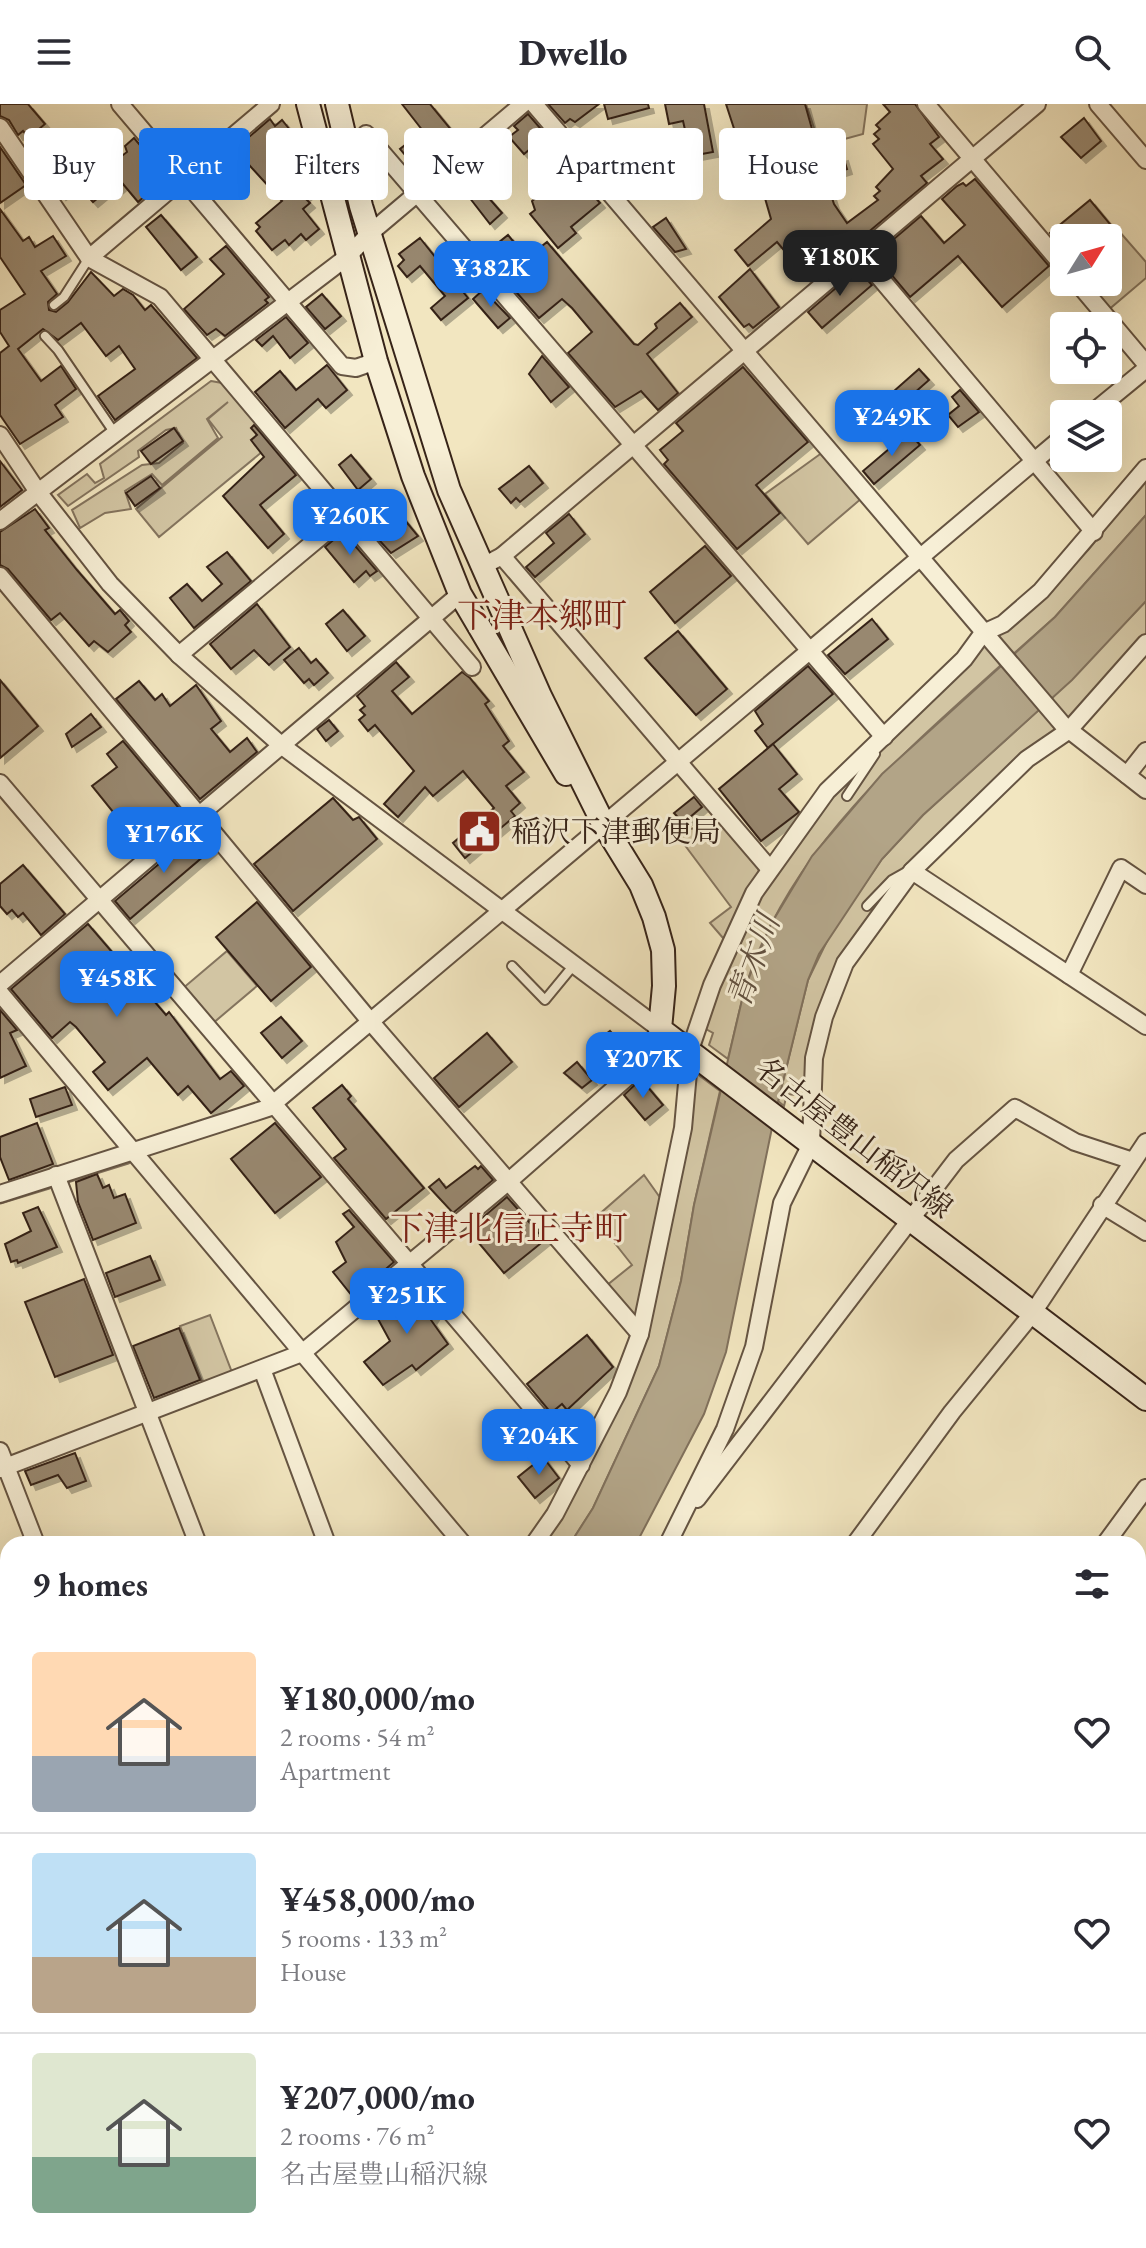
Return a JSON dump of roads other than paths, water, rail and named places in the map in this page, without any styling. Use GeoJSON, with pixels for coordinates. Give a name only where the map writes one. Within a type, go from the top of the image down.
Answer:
{"type":"FeatureCollection","features":[{"type":"Feature","properties":{"kind":"main road"},"geometry":{"type":"LineString","coordinates":[[308,104],[376,361],[413,476],[460,594],[587,807],[604,825]]}},
{"type":"Feature","properties":{"kind":"main road"},"geometry":{"type":"LineString","coordinates":[[337,104],[369,234],[428,429],[481,567],[604,825],[641,885],[663,950],[664,986],[680,1043]]}},
{"type":"Feature","properties":{"kind":"main road","name":"名古屋豊山稲沢線"},"geometry":{"type":"LineString","coordinates":[[680,1043],[1146,1399]]}},
{"type":"Feature","properties":{"kind":"street"},"geometry":{"type":"LineString","coordinates":[[120,104],[140,128]]}},
{"type":"Feature","properties":{"kind":"street"},"geometry":{"type":"LineString","coordinates":[[242,128],[271,104]]}},
{"type":"Feature","properties":{"kind":"street"},"geometry":{"type":"LineString","coordinates":[[495,128],[523,104]]}},
{"type":"Feature","properties":{"kind":"street"},"geometry":{"type":"LineString","coordinates":[[534,104],[554,128]]}},
{"type":"Feature","properties":{"kind":"street"},"geometry":{"type":"LineString","coordinates":[[926,104],[1050,250]]}},
{"type":"Feature","properties":{"kind":"street"},"geometry":{"type":"LineString","coordinates":[[481,567],[502,556],[1037,104]]}},
{"type":"Feature","properties":{"kind":"street"},"geometry":{"type":"LineString","coordinates":[[1098,104],[1146,160]]}},
{"type":"Feature","properties":{"kind":"street"},"geometry":{"type":"LineString","coordinates":[[0,127],[89,258],[160,297],[472,667]]}},
{"type":"Feature","properties":{"kind":"street"},"geometry":{"type":"LineString","coordinates":[[388,161],[404,180]]}},
{"type":"Feature","properties":{"kind":"street"},"geometry":{"type":"LineString","coordinates":[[89,258],[157,200]]}},
{"type":"Feature","properties":{"kind":"street"},"geometry":{"type":"LineString","coordinates":[[202,200],[342,366],[356,368],[376,361]]}},
{"type":"Feature","properties":{"kind":"street"},"geometry":{"type":"LineString","coordinates":[[0,521],[347,257],[410,200]]}},
{"type":"Feature","properties":{"kind":"street"},"geometry":{"type":"LineString","coordinates":[[420,200],[884,737]]}},
{"type":"Feature","properties":{"kind":"street"},"geometry":{"type":"LineString","coordinates":[[616,200],[1066,728],[1146,790]]}},
{"type":"Feature","properties":{"kind":"street"},"geometry":{"type":"LineString","coordinates":[[859,253],[1094,532]]}},
{"type":"Feature","properties":{"kind":"street"},"geometry":{"type":"LineString","coordinates":[[1088,296],[1146,366],[1107,400]]}},
{"type":"Feature","properties":{"kind":"street"},"geometry":{"type":"LineString","coordinates":[[0,435],[38,492],[110,584],[179,655],[281,745],[680,1043]]}},
{"type":"Feature","properties":{"kind":"street"},"geometry":{"type":"LineString","coordinates":[[0,1194],[273,1103],[1050,448]]}},
{"type":"Feature","properties":{"kind":"street"},"geometry":{"type":"LineString","coordinates":[[33,1536],[2,1462],[147,1413],[302,1353],[680,1043],[769,868],[827,791],[986,636],[1041,591],[1146,468]]}},
{"type":"Feature","properties":{"kind":"street"},"geometry":{"type":"LineString","coordinates":[[179,655],[344,517]]}},
{"type":"Feature","properties":{"kind":"street"},"geometry":{"type":"LineString","coordinates":[[502,556],[769,868]]}},
{"type":"Feature","properties":{"kind":"street"},"geometry":{"type":"LineString","coordinates":[[0,576],[370,1021],[640,1334]]}},
{"type":"Feature","properties":{"kind":"street"},"geometry":{"type":"LineString","coordinates":[[0,984],[460,594]]}},
{"type":"Feature","properties":{"kind":"street"},"geometry":{"type":"LineString","coordinates":[[672,1536],[725,1429],[754,1347],[782,1203],[806,1139],[814,1058],[824,1017],[845,963],[912,871],[1027,759],[1066,728],[1146,643]]}},
{"type":"Feature","properties":{"kind":"street"},"geometry":{"type":"LineString","coordinates":[[1127,775],[1146,751]]}},
{"type":"Feature","properties":{"kind":"street"},"geometry":{"type":"LineString","coordinates":[[0,783],[581,1465]]}},
{"type":"Feature","properties":{"kind":"street"},"geometry":{"type":"LineString","coordinates":[[1069,975],[1121,868],[1146,885]]}},
{"type":"Feature","properties":{"kind":"street"},"geometry":{"type":"LineString","coordinates":[[912,871],[1146,1026]]}},
{"type":"Feature","properties":{"kind":"street"},"geometry":{"type":"LineString","coordinates":[[0,993],[456,1536]]}},
{"type":"Feature","properties":{"kind":"street"},"geometry":{"type":"LineString","coordinates":[[539,1536],[581,1465],[618,1392],[640,1334],[683,1128],[680,1043]]}},
{"type":"Feature","properties":{"kind":"street"},"geometry":{"type":"LineString","coordinates":[[688,1503],[701,1497],[956,1160],[1015,1108],[1075,1142],[1133,1161]]}},
{"type":"Feature","properties":{"kind":"street"},"geometry":{"type":"LineString","coordinates":[[861,1536],[952,1412],[1032,1314],[1146,1142]]}},
{"type":"Feature","properties":{"kind":"street"},"geometry":{"type":"LineString","coordinates":[[56,1175],[195,1536]]}},
{"type":"Feature","properties":{"kind":"street"},"geometry":{"type":"LineString","coordinates":[[1102,1205],[1146,1232]]}},
{"type":"Feature","properties":{"kind":"street"},"geometry":{"type":"LineString","coordinates":[[262,1369],[324,1536]]}},
{"type":"Feature","properties":{"kind":"street"},"geometry":{"type":"LineString","coordinates":[[1111,1536],[1146,1488]]}},
{"type":"Feature","properties":{"kind":"lane"},"geometry":{"type":"LineString","coordinates":[[54,305],[64,297],[89,258]]}},
{"type":"Feature","properties":{"kind":"lane"},"geometry":{"type":"LineString","coordinates":[[45,336],[58,350],[116,435]]}},
{"type":"Feature","properties":{"kind":"lane"},"geometry":{"type":"LineString","coordinates":[[847,796],[884,737]]}},
{"type":"Feature","properties":{"kind":"lane"},"geometry":{"type":"LineString","coordinates":[[867,906],[892,880],[912,871]]}},
{"type":"Feature","properties":{"kind":"lane"},"geometry":{"type":"LineString","coordinates":[[512,966],[545,1000],[573,966]]}},
{"type":"Feature","properties":{"kind":"waterway"},"geometry":{"type":"LineString","coordinates":[[67,1181],[128,1162]]}},
{"type":"Feature","properties":{"kind":"waterway"},"geometry":{"type":"LineString","coordinates":[[0,1202],[49,1187]]}},
{"type":"Feature","properties":{"kind":"place","name":"稲沢下津郵便局"},"geometry":{"type":"Point","coordinates":[480,832]}},
{"type":"Feature","properties":{"kind":"district","name":"下津本郷町"},"geometry":{"type":"Point","coordinates":[542,615]}},
{"type":"Feature","properties":{"kind":"district","name":"下津北信正寺町"},"geometry":{"type":"Point","coordinates":[509,1228]}},
{"type":"Feature","properties":{"kind":"water label","name":"青木川"},"geometry":{"type":"Point","coordinates":[753,961]}}]}
